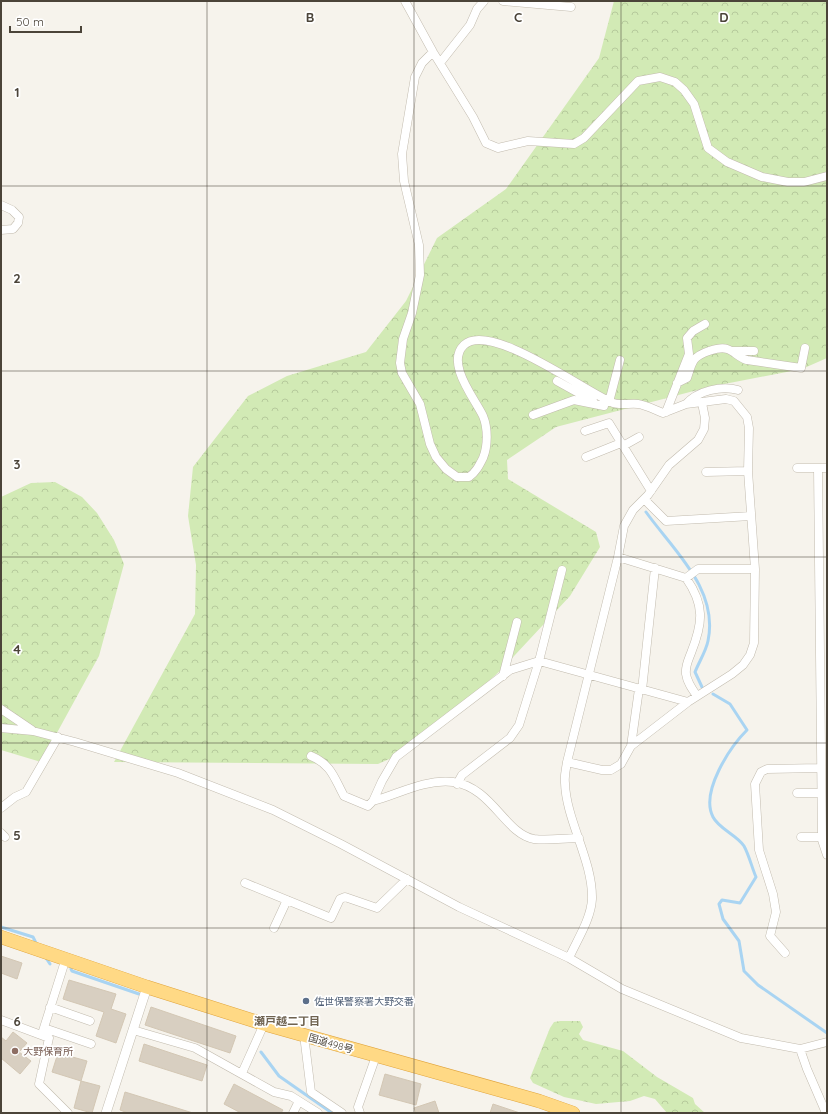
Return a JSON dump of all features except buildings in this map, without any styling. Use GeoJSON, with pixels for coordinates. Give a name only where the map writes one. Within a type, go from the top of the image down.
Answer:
{"type":"FeatureCollection","features":[{"type":"Feature","properties":{"kind":"highway","name":"国道498号"},"geometry":{"type":"LineString","coordinates":[[1,937],[147,987],[264,1024],[539,1101],[573,1113]]}},
{"type":"Feature","properties":{"kind":"street"},"geometry":{"type":"LineString","coordinates":[[405,1],[433,52],[473,117],[486,143],[492,146],[498,148],[528,141],[574,144],[584,138],[638,81],[660,77],[675,82],[684,90],[694,104],[708,148],[727,162],[762,177],[788,182],[804,182],[827,176]]}},
{"type":"Feature","properties":{"kind":"street"},"geometry":{"type":"LineString","coordinates":[[440,63],[470,25],[477,9],[484,1]]}},
{"type":"Feature","properties":{"kind":"street"},"geometry":{"type":"LineString","coordinates":[[503,1],[571,7]]}},
{"type":"Feature","properties":{"kind":"street"},"geometry":{"type":"LineString","coordinates":[[433,52],[422,64],[415,77],[403,142],[402,154],[404,181],[419,245],[420,275],[412,313],[403,339],[400,364],[402,373],[420,404],[430,444],[436,457],[446,469],[457,477],[469,477],[479,468],[486,450],[486,429],[483,417],[470,395],[459,369],[458,357],[462,348],[469,340],[482,339],[508,346],[608,404]]}},
{"type":"Feature","properties":{"kind":"street"},"geometry":{"type":"LineString","coordinates":[[1,204],[12,210],[19,217],[18,223],[13,229],[1,230]]}},
{"type":"Feature","properties":{"kind":"street"},"geometry":{"type":"LineString","coordinates":[[666,412],[689,354],[687,338],[692,331],[705,324]]}},
{"type":"Feature","properties":{"kind":"street"},"geometry":{"type":"LineString","coordinates":[[677,383],[687,378],[694,360],[697,357],[722,348],[732,351],[754,351]]}},
{"type":"Feature","properties":{"kind":"street"},"geometry":{"type":"LineString","coordinates":[[732,351],[740,358],[747,360],[801,368],[805,348]]}},
{"type":"Feature","properties":{"kind":"street"},"geometry":{"type":"LineString","coordinates":[[608,404],[620,360]]}},
{"type":"Feature","properties":{"kind":"street"},"geometry":{"type":"LineString","coordinates":[[557,381],[608,404]]}},
{"type":"Feature","properties":{"kind":"street"},"geometry":{"type":"LineString","coordinates":[[686,404],[691,398],[707,391],[731,388],[738,390]]}},
{"type":"Feature","properties":{"kind":"street"},"geometry":{"type":"LineString","coordinates":[[533,415],[574,400],[608,404],[640,404],[663,413],[686,404],[726,399],[734,402],[741,408],[747,417],[749,428],[748,471],[754,569],[754,643],[750,655],[743,665],[732,674],[688,702],[631,746]]}},
{"type":"Feature","properties":{"kind":"street"},"geometry":{"type":"LineString","coordinates":[[569,958],[590,912],[592,899],[589,874],[567,796],[565,782],[567,762],[618,557],[624,526],[632,510],[651,491],[669,465],[698,440],[704,429],[705,418],[702,403]]}},
{"type":"Feature","properties":{"kind":"street"},"geometry":{"type":"LineString","coordinates":[[584,431],[609,423],[651,491]]}},
{"type":"Feature","properties":{"kind":"street"},"geometry":{"type":"LineString","coordinates":[[586,457],[622,445],[639,437]]}},
{"type":"Feature","properties":{"kind":"street"},"geometry":{"type":"LineString","coordinates":[[797,468],[827,468]]}},
{"type":"Feature","properties":{"kind":"street"},"geometry":{"type":"LineString","coordinates":[[818,468],[820,768],[824,828],[822,837],[827,854]]}},
{"type":"Feature","properties":{"kind":"street"},"geometry":{"type":"LineString","coordinates":[[706,472],[748,471]]}},
{"type":"Feature","properties":{"kind":"street"},"geometry":{"type":"LineString","coordinates":[[644,498],[666,521],[751,516]]}},
{"type":"Feature","properties":{"kind":"street"},"geometry":{"type":"LineString","coordinates":[[618,557],[686,577],[697,595],[701,616],[699,629],[686,669],[688,683],[697,696]]}},
{"type":"Feature","properties":{"kind":"street"},"geometry":{"type":"LineString","coordinates":[[567,762],[602,770],[611,770],[621,764],[631,746],[640,689],[655,568]]}},
{"type":"Feature","properties":{"kind":"street"},"geometry":{"type":"LineString","coordinates":[[686,577],[697,569],[754,569]]}},
{"type":"Feature","properties":{"kind":"street"},"geometry":{"type":"LineString","coordinates":[[457,784],[462,775],[510,738],[519,725],[539,661],[562,570]]}},
{"type":"Feature","properties":{"kind":"street"},"geometry":{"type":"LineString","coordinates":[[502,676],[517,622]]}},
{"type":"Feature","properties":{"kind":"street"},"geometry":{"type":"LineString","coordinates":[[311,756],[323,761],[328,766],[344,796],[368,806],[373,801],[382,781],[396,757],[510,670],[539,661],[688,702]]}},
{"type":"Feature","properties":{"kind":"street"},"geometry":{"type":"LineString","coordinates":[[1,709],[33,731]]}},
{"type":"Feature","properties":{"kind":"street"},"geometry":{"type":"LineString","coordinates":[[1,728],[33,731],[58,737],[178,774],[252,801],[342,844],[459,907],[569,958],[622,989],[741,1038],[800,1049],[827,1042]]}},
{"type":"Feature","properties":{"kind":"street"},"geometry":{"type":"LineString","coordinates":[[1,808],[15,796],[26,792],[58,737]]}},
{"type":"Feature","properties":{"kind":"street"},"geometry":{"type":"LineString","coordinates":[[785,953],[770,936],[776,912],[774,894],[759,850],[755,784],[761,772],[767,769],[820,768]]}},
{"type":"Feature","properties":{"kind":"street"},"geometry":{"type":"LineString","coordinates":[[373,801],[429,783],[457,784],[472,788],[487,798],[517,830],[525,835],[533,838],[579,838]]}},
{"type":"Feature","properties":{"kind":"street"},"geometry":{"type":"LineString","coordinates":[[797,793],[821,794]]}},
{"type":"Feature","properties":{"kind":"street"},"geometry":{"type":"LineString","coordinates":[[802,837],[822,837]]}},
{"type":"Feature","properties":{"kind":"street"},"geometry":{"type":"LineString","coordinates":[[245,884],[331,918],[340,899],[345,897],[377,908],[407,879]]}},
{"type":"Feature","properties":{"kind":"street"},"geometry":{"type":"LineString","coordinates":[[274,928],[287,900]]}},
{"type":"Feature","properties":{"kind":"street"},"geometry":{"type":"LineString","coordinates":[[43,1031],[66,958]]}},
{"type":"Feature","properties":{"kind":"street"},"geometry":{"type":"LineString","coordinates":[[106,1113],[147,987]]}},
{"type":"Feature","properties":{"kind":"street"},"geometry":{"type":"LineString","coordinates":[[50,1007],[90,1021]]}},
{"type":"Feature","properties":{"kind":"street"},"geometry":{"type":"LineString","coordinates":[[1,1020],[91,1044]]}},
{"type":"Feature","properties":{"kind":"street"},"geometry":{"type":"LineString","coordinates":[[242,1073],[264,1024]]}},
{"type":"Feature","properties":{"kind":"street"},"geometry":{"type":"LineString","coordinates":[[133,1030],[195,1048],[274,1092],[291,1096],[313,1112]]}},
{"type":"Feature","properties":{"kind":"street"},"geometry":{"type":"LineString","coordinates":[[43,1031],[49,1038],[39,1084],[68,1113]]}},
{"type":"Feature","properties":{"kind":"street"},"geometry":{"type":"LineString","coordinates":[[304,1035],[311,1092],[342,1113]]}},
{"type":"Feature","properties":{"kind":"street"},"geometry":{"type":"LineString","coordinates":[[800,1049],[826,1113]]}},
{"type":"Feature","properties":{"kind":"street"},"geometry":{"type":"LineString","coordinates":[[360,1113],[358,1107],[376,1056]]}},
{"type":"Feature","properties":{"kind":"street"},"geometry":{"type":"LineString","coordinates":[[293,1113],[299,1101]]}},
{"type":"Feature","properties":{"kind":"green space"},"geometry":{"type":"Polygon","coordinates":[[[614,1],[827,1],[827,358],[802,369],[709,387],[556,427],[507,460],[508,479],[596,532],[600,547],[570,596],[501,670],[414,748],[378,764],[114,762],[195,614],[196,565],[188,516],[193,467],[248,396],[287,376],[366,352],[406,301],[437,238],[506,189],[599,58],[614,1]]]}},
{"type":"Feature","properties":{"kind":"green space"},"geometry":{"type":"Polygon","coordinates":[[[55,482],[82,497],[97,513],[114,540],[124,564],[99,656],[41,762],[1,750],[1,497],[31,483],[55,482]]]}},
{"type":"Feature","properties":{"kind":"green space"},"geometry":{"type":"Polygon","coordinates":[[[580,1021],[583,1027],[579,1034],[583,1040],[623,1051],[657,1077],[693,1098],[695,1104],[705,1113],[667,1113],[655,1099],[644,1096],[630,1101],[596,1104],[564,1097],[533,1083],[530,1078],[550,1028],[554,1022],[580,1021]]]}},
{"type":"Feature","properties":{"kind":"waterway"},"geometry":{"type":"LineString","coordinates":[[646,512],[691,571],[707,604],[710,622],[708,641],[695,672],[702,687]]}},
{"type":"Feature","properties":{"kind":"waterway"},"geometry":{"type":"LineString","coordinates":[[713,694],[730,704],[747,730],[725,758],[719,770],[710,795],[710,807],[713,817],[719,825],[744,846],[756,877],[740,903],[722,900],[719,904],[723,919],[739,941],[744,971],[758,985],[827,1033]]}},
{"type":"Feature","properties":{"kind":"waterway"},"geometry":{"type":"LineString","coordinates":[[1,927],[33,937],[37,945]]}},
{"type":"Feature","properties":{"kind":"waterway"},"geometry":{"type":"LineString","coordinates":[[46,958],[50,964]]}},
{"type":"Feature","properties":{"kind":"waterway"},"geometry":{"type":"LineString","coordinates":[[71,969],[72,971],[139,994]]}},
{"type":"Feature","properties":{"kind":"waterway"},"geometry":{"type":"LineString","coordinates":[[261,1052],[279,1076],[332,1113]]}},
{"type":"Feature","properties":{"kind":"place","name":"佐世保警察署大野交番"},"geometry":{"type":"Point","coordinates":[306,1001]}},
{"type":"Feature","properties":{"kind":"place","name":"大野保育所"},"geometry":{"type":"Point","coordinates":[15,1051]}},
{"type":"Feature","properties":{"kind":"district","name":"瀬戸越二丁目"},"geometry":{"type":"Point","coordinates":[287,1021]}}]}
